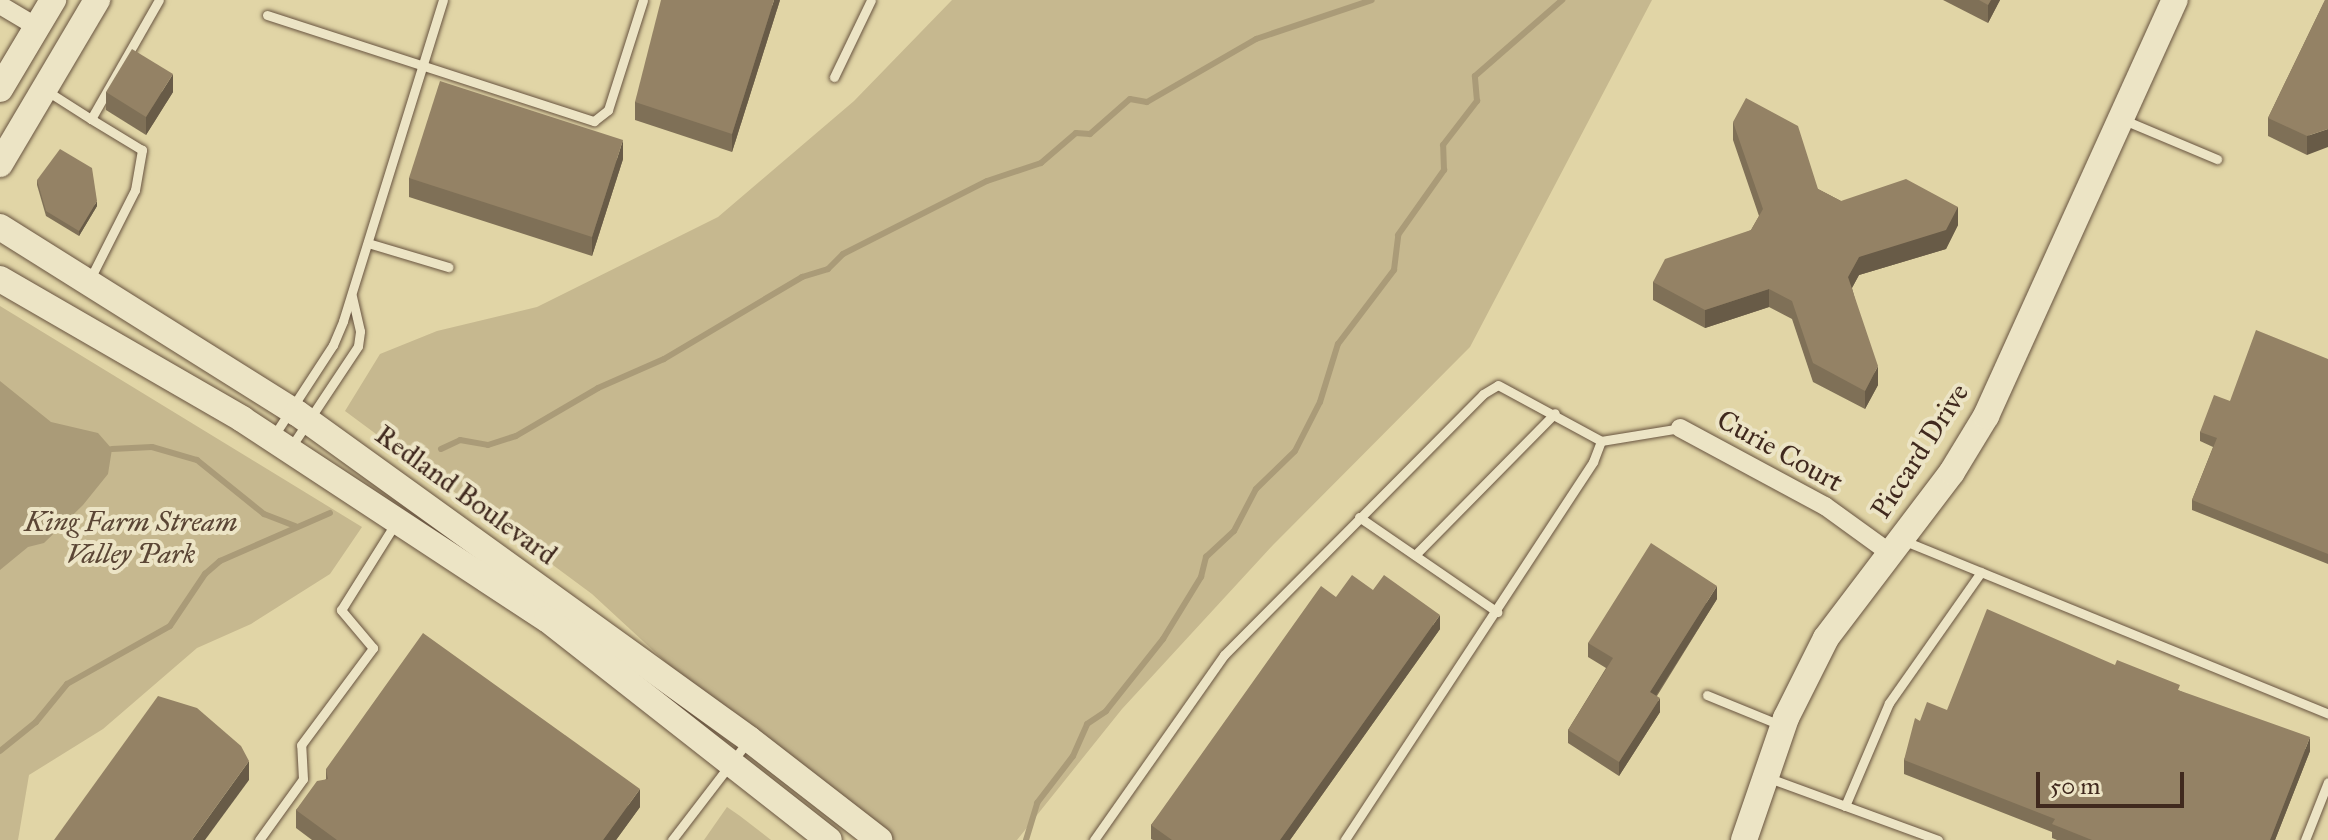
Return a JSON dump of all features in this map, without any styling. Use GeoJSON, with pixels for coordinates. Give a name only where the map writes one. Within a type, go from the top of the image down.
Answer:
{"type":"FeatureCollection","features":[{"type":"Feature","properties":{"kind":"main road"},"geometry":{"type":"LineString","coordinates":[[0,89],[53,0]]}},
{"type":"Feature","properties":{"kind":"main road"},"geometry":{"type":"LineString","coordinates":[[0,164],[97,0]]}},
{"type":"Feature","properties":{"kind":"main road","name":"Piccard Drive"},"geometry":{"type":"LineString","coordinates":[[1744,840],[1783,726],[1826,638],[1986,416],[2175,0]]}},
{"type":"Feature","properties":{"kind":"main road","name":"Redland Boulevard"},"geometry":{"type":"LineString","coordinates":[[0,227],[301,415],[749,739],[879,840]]}},
{"type":"Feature","properties":{"kind":"main road","name":"Redland Boulevard"},"geometry":{"type":"LineString","coordinates":[[0,279],[280,445],[547,619],[829,840]]}},
{"type":"Feature","properties":{"kind":"street"},"geometry":{"type":"LineString","coordinates":[[0,5],[37,27]]}},
{"type":"Feature","properties":{"kind":"street","name":"Curie Court"},"geometry":{"type":"LineString","coordinates":[[1680,428],[1895,546]]}},
{"type":"Feature","properties":{"kind":"lane"},"geometry":{"type":"LineString","coordinates":[[91,119],[159,0]]}},
{"type":"Feature","properties":{"kind":"lane"},"geometry":{"type":"LineString","coordinates":[[280,445],[301,415],[352,296],[443,0]]}},
{"type":"Feature","properties":{"kind":"lane"},"geometry":{"type":"LineString","coordinates":[[267,15],[594,121],[608,110],[643,0]]}},
{"type":"Feature","properties":{"kind":"lane"},"geometry":{"type":"LineString","coordinates":[[834,77],[871,0]]}},
{"type":"Feature","properties":{"kind":"lane"},"geometry":{"type":"LineString","coordinates":[[45,89],[142,150],[135,190],[88,282]]}},
{"type":"Feature","properties":{"kind":"lane"},"geometry":{"type":"LineString","coordinates":[[2120,118],[2217,159]]}},
{"type":"Feature","properties":{"kind":"lane"},"geometry":{"type":"LineString","coordinates":[[368,243],[448,267]]}},
{"type":"Feature","properties":{"kind":"lane"},"geometry":{"type":"LineString","coordinates":[[280,445],[358,346],[360,331],[352,296]]}},
{"type":"Feature","properties":{"kind":"lane"},"geometry":{"type":"LineString","coordinates":[[1094,840],[1224,655],[1359,517],[1498,385],[1555,413],[1601,441],[1680,428]]}},
{"type":"Feature","properties":{"kind":"lane"},"geometry":{"type":"LineString","coordinates":[[1415,555],[1555,413]]}},
{"type":"Feature","properties":{"kind":"lane"},"geometry":{"type":"LineString","coordinates":[[1345,840],[1497,612],[1593,462],[1601,441]]}},
{"type":"Feature","properties":{"kind":"lane"},"geometry":{"type":"LineString","coordinates":[[1359,517],[1497,612]]}},
{"type":"Feature","properties":{"kind":"lane"},"geometry":{"type":"LineString","coordinates":[[259,840],[303,779],[301,745],[373,648],[341,610],[397,521]]}},
{"type":"Feature","properties":{"kind":"lane"},"geometry":{"type":"LineString","coordinates":[[1895,546],[1981,572],[2328,714]]}},
{"type":"Feature","properties":{"kind":"lane"},"geometry":{"type":"LineString","coordinates":[[1845,806],[1889,703],[1981,572]]}},
{"type":"Feature","properties":{"kind":"lane"},"geometry":{"type":"LineString","coordinates":[[1707,695],[1783,726]]}},
{"type":"Feature","properties":{"kind":"lane"},"geometry":{"type":"LineString","coordinates":[[672,840],[749,739]]}},
{"type":"Feature","properties":{"kind":"lane"},"geometry":{"type":"LineString","coordinates":[[1766,776],[1938,840]]}},
{"type":"Feature","properties":{"kind":"lane"},"geometry":{"type":"LineString","coordinates":[[303,779],[312,786]]}},
{"type":"Feature","properties":{"kind":"lane"},"geometry":{"type":"LineString","coordinates":[[2305,840],[2328,782]]}},
{"type":"Feature","properties":{"kind":"green space"},"geometry":{"type":"Polygon","coordinates":[[[952,0],[1652,0],[1470,347],[1273,545],[1122,709],[1017,840],[876,840],[749,739],[592,594],[345,411],[380,354],[437,331],[537,307],[718,217],[854,101],[952,0]]]}},
{"type":"Feature","properties":{"kind":"green space","name":"King Farm Stream Valley Park"},"geometry":{"type":"Polygon","coordinates":[[[0,306],[362,527],[330,574],[251,624],[197,648],[103,729],[29,775],[18,840],[0,840],[0,306]]]}},
{"type":"Feature","properties":{"kind":"green space"},"geometry":{"type":"Polygon","coordinates":[[[727,807],[740,816],[771,840],[704,840],[727,807]]]}},
{"type":"Feature","properties":{"kind":"shaded area"},"geometry":{"type":"Polygon","coordinates":[[[0,381],[51,422],[98,433],[112,449],[108,474],[83,505],[44,543],[28,547],[0,570],[0,381]]]}},
{"type":"Feature","properties":{"kind":"building"},"geometry":{"type":"Polygon","coordinates":[[[661,0],[774,0],[732,134],[635,102],[661,0]]]}},
{"type":"Feature","properties":{"kind":"building"},"geometry":{"type":"Polygon","coordinates":[[[2325,0],[2328,0],[2328,129],[2307,136],[2268,118],[2325,0]]]}},
{"type":"Feature","properties":{"kind":"building"},"geometry":{"type":"Polygon","coordinates":[[[132,49],[173,74],[146,117],[106,92],[132,49]]]}},
{"type":"Feature","properties":{"kind":"building"},"geometry":{"type":"Polygon","coordinates":[[[440,81],[623,140],[592,237],[409,178],[440,81]]]}},
{"type":"Feature","properties":{"kind":"building"},"geometry":{"type":"Polygon","coordinates":[[[1746,98],[1798,126],[1818,189],[1841,201],[1906,179],[1958,207],[1946,230],[1859,257],[1848,277],[1878,366],[1865,391],[1813,363],[1792,301],[1769,289],[1705,310],[1653,282],[1665,259],[1751,230],[1763,209],[1733,122],[1746,98]]]}},
{"type":"Feature","properties":{"kind":"building"},"geometry":{"type":"Polygon","coordinates":[[[60,149],[92,168],[97,201],[79,231],[46,211],[37,180],[60,149]]]}},
{"type":"Feature","properties":{"kind":"building"},"geometry":{"type":"Polygon","coordinates":[[[2256,330],[2328,359],[2328,554],[2192,500],[2217,438],[2200,432],[2214,395],[2230,401],[2256,330]]]}},
{"type":"Feature","properties":{"kind":"building"},"geometry":{"type":"Polygon","coordinates":[[[1651,543],[1717,586],[1650,692],[1660,698],[1619,762],[1568,730],[1613,658],[1588,643],[1651,543]]]}},
{"type":"Feature","properties":{"kind":"building"},"geometry":{"type":"Polygon","coordinates":[[[1352,575],[1373,590],[1384,575],[1440,615],[1280,840],[1172,840],[1151,825],[1321,586],[1336,597],[1352,575]]]}},
{"type":"Feature","properties":{"kind":"building"},"geometry":{"type":"Polygon","coordinates":[[[1987,609],[2115,665],[2117,660],[2180,685],[2178,690],[2310,737],[2270,840],[2092,840],[2052,824],[2055,819],[1904,760],[1915,718],[1920,721],[1927,702],[1947,710],[1987,609]]]}},
{"type":"Feature","properties":{"kind":"building"},"geometry":{"type":"Polygon","coordinates":[[[423,633],[640,789],[603,840],[337,840],[296,810],[317,781],[328,779],[326,769],[423,633]]]}},
{"type":"Feature","properties":{"kind":"building"},"geometry":{"type":"Polygon","coordinates":[[[158,696],[197,708],[241,746],[249,761],[192,840],[54,840],[158,696]]]}},
{"type":"Feature","properties":{"kind":"waterway"},"geometry":{"type":"LineString","coordinates":[[441,449],[460,440],[488,445],[516,436],[598,388],[664,359],[802,277],[828,269],[843,254],[987,181],[1041,163],[1076,133],[1090,134],[1130,99],[1147,102],[1256,39],[1372,0]]}},
{"type":"Feature","properties":{"kind":"waterway"},"geometry":{"type":"LineString","coordinates":[[1026,840],[1037,803],[1073,756],[1087,724],[1106,711],[1163,639],[1201,577],[1206,557],[1234,531],[1256,489],[1295,451],[1320,402],[1338,344],[1394,270],[1398,235],[1444,170],[1443,145],[1477,101],[1475,76],[1562,0]]}},
{"type":"Feature","properties":{"kind":"waterway"},"geometry":{"type":"LineString","coordinates":[[112,449],[152,447],[197,460],[264,514],[296,526]]}},
{"type":"Feature","properties":{"kind":"waterway"},"geometry":{"type":"LineString","coordinates":[[0,751],[36,722],[67,684],[170,626],[205,574],[220,561],[330,513]]}}]}
